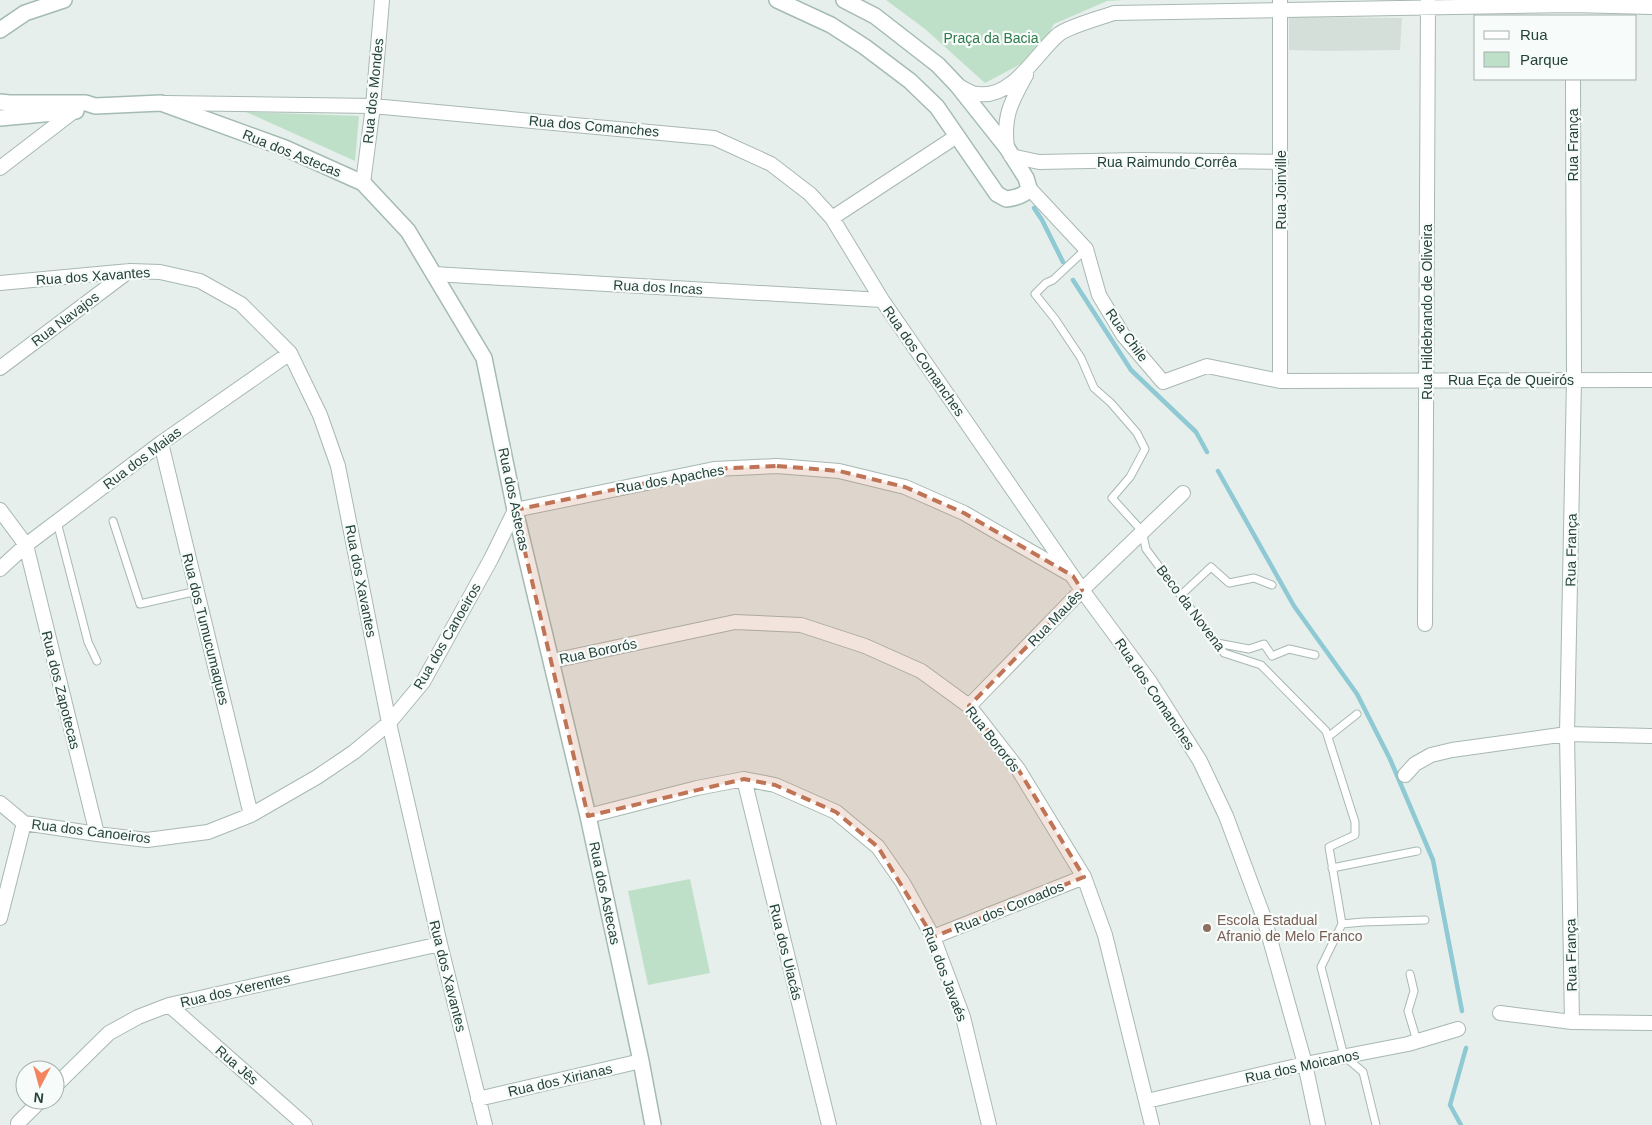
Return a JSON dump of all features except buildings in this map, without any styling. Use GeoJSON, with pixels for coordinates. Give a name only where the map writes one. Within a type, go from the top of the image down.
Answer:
{"type":"FeatureCollection","features":[{"type":"Feature","properties":{"kind":"street"},"geometry":{"type":"LineString","coordinates":[[0,30],[25,13],[64,0]]}},
{"type":"Feature","properties":{"kind":"street","name":"Rua dos Mondes"},"geometry":{"type":"LineString","coordinates":[[363,183],[373,106],[382,0]]}},
{"type":"Feature","properties":{"kind":"street"},"geometry":{"type":"LineString","coordinates":[[777,0],[831,25],[865,47],[916,88],[936,107],[997,194],[1006,199],[1027,192],[1027,183],[1009,152],[957,85],[938,65],[874,16],[844,0]]}},
{"type":"Feature","properties":{"kind":"street"},"geometry":{"type":"LineString","coordinates":[[957,85],[978,94],[1001,90],[1033,63],[1060,33],[1114,13],[1280,5],[1429,4],[1652,7]]}},
{"type":"Feature","properties":{"kind":"street","name":"Rua Hildebrando de Oliveira"},"geometry":{"type":"LineString","coordinates":[[1425,624],[1429,4]]}},
{"type":"Feature","properties":{"kind":"street","name":"Rua Joinville"},"geometry":{"type":"LineString","coordinates":[[1280,5],[1280,381]]}},
{"type":"Feature","properties":{"kind":"street"},"geometry":{"type":"LineString","coordinates":[[1009,152],[1005,133],[1006,120],[1015,95],[1033,63]]}},
{"type":"Feature","properties":{"kind":"street","name":"Rua França"},"geometry":{"type":"LineString","coordinates":[[1572,80],[1574,380],[1568,734],[1572,1022]]}},
{"type":"Feature","properties":{"kind":"street"},"geometry":{"type":"LineString","coordinates":[[0,102],[73,107]]}},
{"type":"Feature","properties":{"kind":"street","name":"Rua dos Comanches"},"geometry":{"type":"LineString","coordinates":[[161,103],[373,106],[714,138],[772,164],[810,194],[832,218],[882,300],[1082,590],[1150,682],[1200,761],[1226,816],[1264,918],[1305,1064],[1318,1125]]}},
{"type":"Feature","properties":{"kind":"street","name":"Rua dos Astecas"},"geometry":{"type":"LineString","coordinates":[[0,118],[73,107],[86,110],[95,106],[161,103],[286,148],[363,183],[408,231],[484,358],[515,510],[588,816],[642,1061],[653,1125]]}},
{"type":"Feature","properties":{"kind":"street"},"geometry":{"type":"LineString","coordinates":[[0,168],[73,107]]}},
{"type":"Feature","properties":{"kind":"street"},"geometry":{"type":"LineString","coordinates":[[832,218],[957,136]]}},
{"type":"Feature","properties":{"kind":"street","name":"Rua Raimundo Corrêa"},"geometry":{"type":"LineString","coordinates":[[1009,152],[1039,162],[1138,160],[1281,162]]}},
{"type":"Feature","properties":{"kind":"street","name":"Rua Raimundo Corrêa"},"geometry":{"type":"LineString","coordinates":[[1027,183],[1053,162]]}},
{"type":"Feature","properties":{"kind":"street","name":"Rua Chile"},"geometry":{"type":"LineString","coordinates":[[1027,183],[1086,249],[1099,295],[1123,335],[1163,382],[1207,366],[1280,381]]}},
{"type":"Feature","properties":{"kind":"street","name":"Rua dos Xavantes"},"geometry":{"type":"LineString","coordinates":[[0,283],[130,271],[160,272],[200,281],[241,304],[290,352],[320,415],[338,466],[389,723],[440,944],[485,1125]]}},
{"type":"Feature","properties":{"kind":"street","name":"Rua Navajos"},"geometry":{"type":"LineString","coordinates":[[0,368],[130,271]]}},
{"type":"Feature","properties":{"kind":"street","name":"Rua dos Incas"},"geometry":{"type":"LineString","coordinates":[[434,274],[882,300]]}},
{"type":"Feature","properties":{"kind":"street","name":"Rua dos Maias"},"geometry":{"type":"LineString","coordinates":[[0,569],[26,545],[161,443],[290,352]]}},
{"type":"Feature","properties":{"kind":"street","name":"Rua Eça de Queirós"},"geometry":{"type":"LineString","coordinates":[[1280,381],[1652,380]]}},
{"type":"Feature","properties":{"kind":"street","name":"Rua dos Tumucumaques"},"geometry":{"type":"LineString","coordinates":[[161,443],[251,814]]}},
{"type":"Feature","properties":{"kind":"street","name":"Rua dos Apaches"},"geometry":{"type":"LineString","coordinates":[[515,510],[714,469],[777,466],[839,471],[905,488],[964,513],[1073,576]]}},
{"type":"Feature","properties":{"kind":"street","name":"Rua Mauês"},"geometry":{"type":"LineString","coordinates":[[969,706],[1082,590],[1183,494]]}},
{"type":"Feature","properties":{"kind":"street"},"geometry":{"type":"LineString","coordinates":[[0,510],[26,545]]}},
{"type":"Feature","properties":{"kind":"street","name":"Rua dos Canoeiros"},"geometry":{"type":"LineString","coordinates":[[0,803],[24,823],[147,840],[208,832],[251,814],[317,777],[354,752],[389,723],[423,682],[487,568],[515,510]]}},
{"type":"Feature","properties":{"kind":"street","name":"Rua dos Zapotecas"},"geometry":{"type":"LineString","coordinates":[[26,545],[97,834]]}},
{"type":"Feature","properties":{"kind":"street","name":"Rua Bororós"},"geometry":{"type":"LineString","coordinates":[[552,660],[735,622],[801,625],[865,646],[921,671],[969,706],[1018,769],[1084,877],[1105,935],[1152,1125]]}},
{"type":"Feature","properties":{"kind":"street"},"geometry":{"type":"LineString","coordinates":[[1405,775],[1415,764],[1430,755],[1568,734],[1652,736]]}},
{"type":"Feature","properties":{"kind":"street","name":"Rua dos Javaés"},"geometry":{"type":"LineString","coordinates":[[588,816],[697,788],[744,779],[775,785],[836,812],[878,847],[903,883],[933,937],[963,1017],[989,1125]]}},
{"type":"Feature","properties":{"kind":"street","name":"Rua dos Uiacás"},"geometry":{"type":"LineString","coordinates":[[744,779],[829,1125]]}},
{"type":"Feature","properties":{"kind":"street"},"geometry":{"type":"LineString","coordinates":[[0,918],[24,823]]}},
{"type":"Feature","properties":{"kind":"street","name":"Rua dos Coroados"},"geometry":{"type":"LineString","coordinates":[[933,937],[1084,877]]}},
{"type":"Feature","properties":{"kind":"street","name":"Rua dos Xerentes"},"geometry":{"type":"LineString","coordinates":[[65,1076],[109,1034],[138,1017],[169,1005],[440,944]]}},
{"type":"Feature","properties":{"kind":"street","name":"Rua Jês"},"geometry":{"type":"LineString","coordinates":[[169,1005],[305,1125]]}},
{"type":"Feature","properties":{"kind":"street"},"geometry":{"type":"LineString","coordinates":[[1500,1013],[1572,1022],[1652,1023]]}},
{"type":"Feature","properties":{"kind":"street","name":"Rua dos Moicanos"},"geometry":{"type":"LineString","coordinates":[[1147,1101],[1305,1064],[1408,1044],[1458,1029]]}},
{"type":"Feature","properties":{"kind":"street","name":"Rua dos Xirianas"},"geometry":{"type":"LineString","coordinates":[[478,1099],[642,1061]]}},
{"type":"Feature","properties":{"kind":"street"},"geometry":{"type":"LineString","coordinates":[[16,1124],[31,1110]]}},
{"type":"Feature","properties":{"kind":"lane"},"geometry":{"type":"LineString","coordinates":[[1086,249],[1054,280],[1046,283],[1035,294],[1055,319],[1081,358],[1094,388],[1111,403],[1137,434],[1145,449],[1130,477],[1112,498],[1142,531]]}},
{"type":"Feature","properties":{"kind":"lane"},"geometry":{"type":"LineString","coordinates":[[57,521],[88,642],[97,661]]}},
{"type":"Feature","properties":{"kind":"lane"},"geometry":{"type":"LineString","coordinates":[[113,521],[140,604],[197,591]]}},
{"type":"Feature","properties":{"kind":"lane","name":"Beco da Novena"},"geometry":{"type":"LineString","coordinates":[[1142,531],[1146,548],[1224,653],[1261,665],[1326,731],[1355,822],[1355,835],[1329,847],[1342,924]]}},
{"type":"Feature","properties":{"kind":"lane"},"geometry":{"type":"LineString","coordinates":[[1181,595],[1211,567],[1229,583],[1254,578],[1272,585]]}},
{"type":"Feature","properties":{"kind":"lane"},"geometry":{"type":"LineString","coordinates":[[1217,643],[1249,649],[1264,644],[1272,656],[1289,649],[1316,655]]}},
{"type":"Feature","properties":{"kind":"lane"},"geometry":{"type":"LineString","coordinates":[[1328,737],[1357,714]]}},
{"type":"Feature","properties":{"kind":"lane"},"geometry":{"type":"LineString","coordinates":[[1332,868],[1417,851]]}},
{"type":"Feature","properties":{"kind":"lane"},"geometry":{"type":"LineString","coordinates":[[1376,1125],[1363,1072],[1344,1056],[1320,967],[1342,924],[1425,920]]}},
{"type":"Feature","properties":{"kind":"lane"},"geometry":{"type":"LineString","coordinates":[[1410,974],[1414,991],[1408,1011],[1418,1041]]}},
{"type":"Feature","properties":{"kind":"highlighted area"},"geometry":{"type":"Polygon","coordinates":[[[777,466],[839,471],[905,487],[964,513],[1073,576],[1082,590],[969,706],[1018,769],[1084,877],[933,937],[878,847],[836,812],[775,785],[744,779],[588,816],[515,510],[714,469],[777,466]]]}},
{"type":"Feature","properties":{"kind":"shaded area"},"geometry":{"type":"Polygon","coordinates":[[[1289,17],[1402,18],[1400,50],[1289,50],[1289,17]]]}},
{"type":"Feature","properties":{"kind":"green space","name":"Praça da Bacia"},"geometry":{"type":"Polygon","coordinates":[[[886,0],[1123,0],[1107,1],[1054,24],[1036,56],[985,83],[925,29],[886,0]]]}},
{"type":"Feature","properties":{"kind":"green space"},"geometry":{"type":"Polygon","coordinates":[[[246,112],[359,116],[355,161],[246,112]]]}},
{"type":"Feature","properties":{"kind":"green space"},"geometry":{"type":"Polygon","coordinates":[[[690,879],[710,973],[648,985],[628,891],[690,879]]]}},
{"type":"Feature","properties":{"kind":"waterway"},"geometry":{"type":"LineString","coordinates":[[1034,208],[1063,262]]}},
{"type":"Feature","properties":{"kind":"waterway"},"geometry":{"type":"LineString","coordinates":[[1073,280],[1131,370],[1196,432],[1207,452]]}},
{"type":"Feature","properties":{"kind":"waterway"},"geometry":{"type":"LineString","coordinates":[[1218,471],[1294,606],[1357,694],[1390,759],[1433,860],[1462,1011]]}},
{"type":"Feature","properties":{"kind":"waterway"},"geometry":{"type":"LineString","coordinates":[[1461,1125],[1450,1105],[1466,1048]]}},
{"type":"Feature","properties":{"kind":"place","name":"Escola Estadual Afranio de Melo Franco"},"geometry":{"type":"Point","coordinates":[1207,928]}}]}
